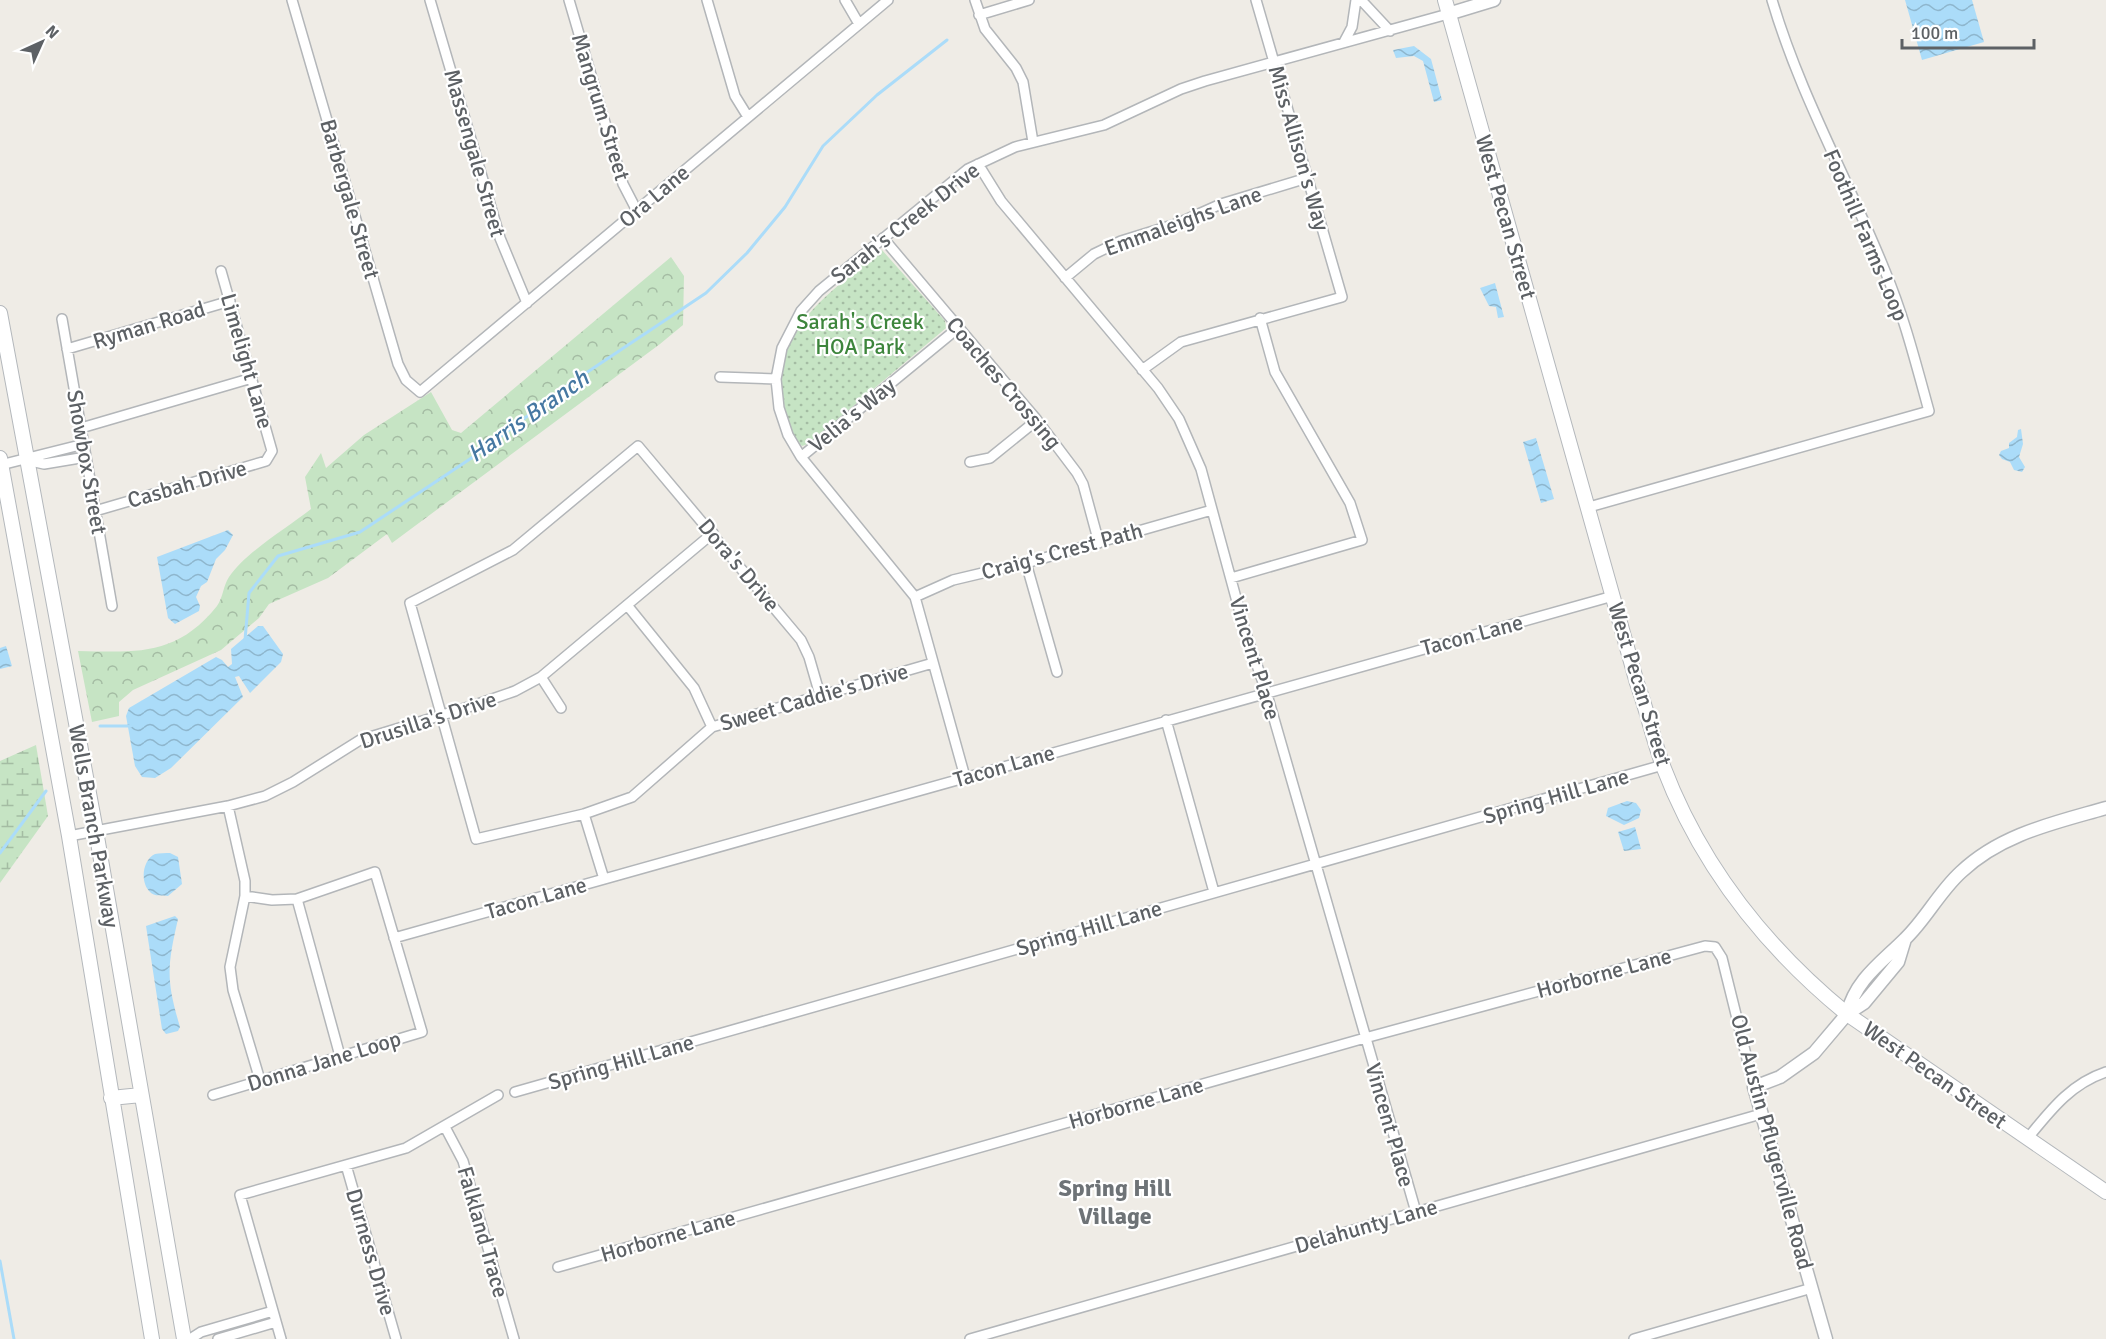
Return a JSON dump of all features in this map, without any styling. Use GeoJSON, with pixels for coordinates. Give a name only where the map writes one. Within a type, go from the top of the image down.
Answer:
{"type":"FeatureCollection","features":[{"type":"Feature","properties":{"kind":"main road","name":"West Pecan Street"},"geometry":{"type":"LineString","coordinates":[[1445,0],[1663,765],[1706,855],[1755,925],[1787,962],[1847,1014],[2106,1192]]}},
{"type":"Feature","properties":{"kind":"main road","name":"Wells Branch Parkway"},"geometry":{"type":"LineString","coordinates":[[0,313],[96,831],[184,1339]]}},
{"type":"Feature","properties":{"kind":"main road","name":"Wells Branch Parkway"},"geometry":{"type":"LineString","coordinates":[[1,462],[69,836],[152,1339]]}},
{"type":"Feature","properties":{"kind":"main road"},"geometry":{"type":"LineString","coordinates":[[111,1098],[141,1095]]}},
{"type":"Feature","properties":{"kind":"street","name":"Barbergale Street"},"geometry":{"type":"LineString","coordinates":[[292,0],[398,364],[406,380],[420,392]]}},
{"type":"Feature","properties":{"kind":"street","name":"Massengale Street"},"geometry":{"type":"LineString","coordinates":[[430,0],[500,238],[527,303]]}},
{"type":"Feature","properties":{"kind":"street","name":"Mangrum Street"},"geometry":{"type":"LineString","coordinates":[[569,0],[622,184],[637,211]]}},
{"type":"Feature","properties":{"kind":"street"},"geometry":{"type":"LineString","coordinates":[[707,0],[735,96],[748,117]]}},
{"type":"Feature","properties":{"kind":"street"},"geometry":{"type":"LineString","coordinates":[[845,0],[859,24]]}},
{"type":"Feature","properties":{"kind":"street","name":"Ora Lane"},"geometry":{"type":"LineString","coordinates":[[420,392],[888,0]]}},
{"type":"Feature","properties":{"kind":"street"},"geometry":{"type":"LineString","coordinates":[[975,0],[985,29],[1016,68],[1023,82],[1034,142]]}},
{"type":"Feature","properties":{"kind":"street"},"geometry":{"type":"LineString","coordinates":[[979,15],[1029,0]]}},
{"type":"Feature","properties":{"kind":"street","name":"Miss Allison's Way"},"geometry":{"type":"LineString","coordinates":[[1256,0],[1342,297],[1260,318]]}},
{"type":"Feature","properties":{"kind":"street"},"geometry":{"type":"LineString","coordinates":[[1344,42],[1352,27],[1356,0]]}},
{"type":"Feature","properties":{"kind":"street"},"geometry":{"type":"LineString","coordinates":[[1361,0],[1390,31]]}},
{"type":"Feature","properties":{"kind":"street"},"geometry":{"type":"LineString","coordinates":[[1448,14],[1494,0]]}},
{"type":"Feature","properties":{"kind":"street","name":"Foothill Farms Loop"},"geometry":{"type":"LineString","coordinates":[[1589,507],[1929,411],[1899,306],[1866,226],[1810,108],[1772,0]]}},
{"type":"Feature","properties":{"kind":"street","name":"Sarah's Creek Drive"},"geometry":{"type":"LineString","coordinates":[[966,777],[915,597],[801,457],[783,423],[776,379],[784,342],[801,311],[819,291],[954,178],[978,164],[1034,142],[1095,128],[1127,116],[1181,89],[1448,14]]}},
{"type":"Feature","properties":{"kind":"street","name":"Vincent Place"},"geometry":{"type":"LineString","coordinates":[[978,164],[1000,201],[1158,388],[1179,419],[1201,469],[1416,1212]]}},
{"type":"Feature","properties":{"kind":"street","name":"Emmaleighs Lane"},"geometry":{"type":"LineString","coordinates":[[1065,278],[1094,254],[1121,241],[1176,224],[1221,204],[1307,178]]}},
{"type":"Feature","properties":{"kind":"street","name":"Coaches Crossing"},"geometry":{"type":"LineString","coordinates":[[883,238],[1037,420],[1081,478],[1099,543]]}},
{"type":"Feature","properties":{"kind":"street","name":"Limelight Lane"},"geometry":{"type":"LineString","coordinates":[[221,272],[272,451]]}},
{"type":"Feature","properties":{"kind":"street","name":"Ryman Road"},"geometry":{"type":"LineString","coordinates":[[67,349],[230,301]]}},
{"type":"Feature","properties":{"kind":"street"},"geometry":{"type":"LineString","coordinates":[[1142,370],[1181,342],[1260,318],[1275,372],[1350,502],[1362,540],[1231,578]]}},
{"type":"Feature","properties":{"kind":"street","name":"Showbox Street"},"geometry":{"type":"LineString","coordinates":[[62,319],[112,606]]}},
{"type":"Feature","properties":{"kind":"street","name":"Velia's Way"},"geometry":{"type":"LineString","coordinates":[[801,457],[958,328]]}},
{"type":"Feature","properties":{"kind":"street"},"geometry":{"type":"LineString","coordinates":[[720,377],[776,379]]}},
{"type":"Feature","properties":{"kind":"street"},"geometry":{"type":"LineString","coordinates":[[81,428],[252,378]]}},
{"type":"Feature","properties":{"kind":"street"},"geometry":{"type":"LineString","coordinates":[[970,462],[990,458],[1037,420]]}},
{"type":"Feature","properties":{"kind":"street"},"geometry":{"type":"LineString","coordinates":[[26,460],[42,453],[84,444]]}},
{"type":"Feature","properties":{"kind":"street","name":"Dora's Drive"},"geometry":{"type":"LineString","coordinates":[[441,717],[410,603],[513,550],[638,446],[801,640],[809,657],[820,695]]}},
{"type":"Feature","properties":{"kind":"street","name":"Casbah Drive"},"geometry":{"type":"LineString","coordinates":[[95,511],[267,461],[272,451]]}},
{"type":"Feature","properties":{"kind":"street"},"geometry":{"type":"LineString","coordinates":[[1,462],[26,460],[44,464],[86,457]]}},
{"type":"Feature","properties":{"kind":"street","name":"Craig's Crest Path"},"geometry":{"type":"LineString","coordinates":[[915,597],[953,580],[1026,563],[1212,510]]}},
{"type":"Feature","properties":{"kind":"street","name":"Drusilla's Drive"},"geometry":{"type":"LineString","coordinates":[[69,836],[228,806],[265,796],[293,782],[360,740],[441,717],[515,691],[541,677],[713,533]]}},
{"type":"Feature","properties":{"kind":"street"},"geometry":{"type":"LineString","coordinates":[[1026,563],[1057,672]]}},
{"type":"Feature","properties":{"kind":"street","name":"Tacon Lane"},"geometry":{"type":"LineString","coordinates":[[394,938],[1266,691],[1613,596]]}},
{"type":"Feature","properties":{"kind":"street"},"geometry":{"type":"LineString","coordinates":[[627,605],[694,688],[712,727]]}},
{"type":"Feature","properties":{"kind":"street","name":"Sweet Caddie's Drive"},"geometry":{"type":"LineString","coordinates":[[441,717],[476,839],[584,814],[632,797],[712,727],[933,663]]}},
{"type":"Feature","properties":{"kind":"street"},"geometry":{"type":"LineString","coordinates":[[541,677],[561,708]]}},
{"type":"Feature","properties":{"kind":"street"},"geometry":{"type":"LineString","coordinates":[[1166,720],[1214,892]]}},
{"type":"Feature","properties":{"kind":"street","name":"Spring Hill Lane"},"geometry":{"type":"LineString","coordinates":[[515,1092],[1663,765]]}},
{"type":"Feature","properties":{"kind":"street"},"geometry":{"type":"LineString","coordinates":[[228,806],[241,855],[245,896],[230,967],[233,990],[260,1080]]}},
{"type":"Feature","properties":{"kind":"street"},"geometry":{"type":"LineString","coordinates":[[1754,1087],[1780,1077],[1801,1065],[1827,1040],[1847,1014],[1864,1003],[1898,962],[1905,939],[1961,872],[1992,849],[2029,831],[2106,808]]}},
{"type":"Feature","properties":{"kind":"street"},"geometry":{"type":"LineString","coordinates":[[584,814],[604,879]]}},
{"type":"Feature","properties":{"kind":"street","name":"Donna Jane Loop"},"geometry":{"type":"LineString","coordinates":[[213,1095],[422,1032],[375,872],[297,899],[272,900],[245,896]]}},
{"type":"Feature","properties":{"kind":"street"},"geometry":{"type":"LineString","coordinates":[[297,899],[340,1056]]}},
{"type":"Feature","properties":{"kind":"street","name":"Horborne Lane"},"geometry":{"type":"LineString","coordinates":[[558,1267],[1365,1038],[1705,946],[1715,947]]}},
{"type":"Feature","properties":{"kind":"street","name":"Old Austin Pflugerville Road"},"geometry":{"type":"LineString","coordinates":[[1715,947],[1722,958],[1761,1114],[1826,1339]]}},
{"type":"Feature","properties":{"kind":"street"},"geometry":{"type":"LineString","coordinates":[[2027,1139],[2063,1096],[2106,1072]]}},
{"type":"Feature","properties":{"kind":"street"},"geometry":{"type":"LineString","coordinates":[[281,1339],[240,1195],[406,1148],[498,1095]]}},
{"type":"Feature","properties":{"kind":"street","name":"Delahunty Lane"},"geometry":{"type":"LineString","coordinates":[[970,1339],[1761,1114]]}},
{"type":"Feature","properties":{"kind":"street","name":"Falkland Trace"},"geometry":{"type":"LineString","coordinates":[[445,1127],[463,1161],[514,1339]]}},
{"type":"Feature","properties":{"kind":"street","name":"Durness Drive"},"geometry":{"type":"LineString","coordinates":[[346,1165],[396,1339]]}},
{"type":"Feature","properties":{"kind":"street"},"geometry":{"type":"LineString","coordinates":[[1634,1339],[1812,1288]]}},
{"type":"Feature","properties":{"kind":"street"},"geometry":{"type":"LineString","coordinates":[[190,1339],[201,1332],[273,1311]]}},
{"type":"Feature","properties":{"kind":"street"},"geometry":{"type":"LineString","coordinates":[[218,1339],[276,1322]]}},
{"type":"Feature","properties":{"kind":"green space","name":"Sarah's Creek HOA Park"},"geometry":{"type":"Polygon","coordinates":[[[882,250],[945,321],[946,328],[808,444],[802,446],[790,427],[782,391],[786,353],[803,321],[815,307],[863,263],[882,250]]]}},
{"type":"Feature","properties":{"kind":"green space"},"geometry":{"type":"Polygon","coordinates":[[[671,257],[684,276],[683,325],[660,344],[392,543],[387,534],[328,578],[269,604],[259,618],[221,650],[133,690],[119,702],[119,716],[92,722],[78,651],[118,652],[154,648],[186,635],[202,623],[217,606],[229,577],[236,568],[311,509],[305,477],[321,453],[326,468],[364,435],[431,392],[452,430],[461,433],[671,257]]]}},
{"type":"Feature","properties":{"kind":"green space"},"geometry":{"type":"Polygon","coordinates":[[[36,745],[48,816],[0,883],[0,761],[36,745]]]}},
{"type":"Feature","properties":{"kind":"water"},"geometry":{"type":"Polygon","coordinates":[[[1905,0],[1972,0],[1984,42],[1922,60],[1905,0]]]}},
{"type":"Feature","properties":{"kind":"water"},"geometry":{"type":"Polygon","coordinates":[[[1414,46],[1431,59],[1442,100],[1434,102],[1423,61],[1414,56],[1396,58],[1393,50],[1414,46]]]}},
{"type":"Feature","properties":{"kind":"water"},"geometry":{"type":"Polygon","coordinates":[[[1495,283],[1504,317],[1498,318],[1496,307],[1489,306],[1480,288],[1495,283]]]}},
{"type":"Feature","properties":{"kind":"water"},"geometry":{"type":"Polygon","coordinates":[[[2021,429],[2023,444],[2019,457],[2025,467],[2022,472],[2014,470],[2010,462],[1999,455],[2001,451],[2009,448],[2009,443],[2017,437],[2018,430],[2021,429]]]}},
{"type":"Feature","properties":{"kind":"water"},"geometry":{"type":"Polygon","coordinates":[[[1536,438],[1554,499],[1541,503],[1523,442],[1536,438]]]}},
{"type":"Feature","properties":{"kind":"water"},"geometry":{"type":"Polygon","coordinates":[[[228,530],[233,535],[225,550],[216,559],[207,582],[201,586],[196,597],[200,606],[199,611],[175,624],[168,618],[157,557],[228,530]]]}},
{"type":"Feature","properties":{"kind":"water"},"geometry":{"type":"Polygon","coordinates":[[[258,626],[263,626],[283,654],[281,662],[250,693],[239,676],[235,677],[243,697],[171,768],[155,778],[142,777],[135,766],[126,716],[129,708],[216,657],[228,667],[232,664],[231,649],[258,626]]]}},
{"type":"Feature","properties":{"kind":"water"},"geometry":{"type":"Polygon","coordinates":[[[6,646],[12,666],[0,669],[0,648],[6,646]]]}},
{"type":"Feature","properties":{"kind":"water"},"geometry":{"type":"Polygon","coordinates":[[[1627,801],[1636,803],[1641,810],[1639,818],[1624,825],[1606,816],[1608,808],[1627,801]]]}},
{"type":"Feature","properties":{"kind":"water"},"geometry":{"type":"Polygon","coordinates":[[[1635,827],[1641,849],[1624,851],[1618,832],[1635,827]]]}},
{"type":"Feature","properties":{"kind":"water"},"geometry":{"type":"Polygon","coordinates":[[[170,853],[178,857],[182,884],[168,896],[154,895],[145,883],[145,866],[155,854],[170,853]]]}},
{"type":"Feature","properties":{"kind":"water"},"geometry":{"type":"Polygon","coordinates":[[[175,916],[178,919],[170,962],[170,985],[180,1027],[178,1031],[166,1034],[162,1029],[146,926],[175,916]]]}},
{"type":"Feature","properties":{"kind":"waterway","name":"Harris Branch"},"geometry":{"type":"LineString","coordinates":[[245,640],[249,593],[278,556],[360,532],[479,453],[568,385],[706,293],[747,253],[785,207],[823,146],[877,95],[947,40]]}},
{"type":"Feature","properties":{"kind":"waterway","name":"Harris Branch"},"geometry":{"type":"LineString","coordinates":[[100,726],[131,726]]}},
{"type":"Feature","properties":{"kind":"waterway","name":"Harris Branch"},"geometry":{"type":"LineString","coordinates":[[0,853],[46,791]]}},
{"type":"Feature","properties":{"kind":"waterway"},"geometry":{"type":"LineString","coordinates":[[0,1261],[14,1339]]}},
{"type":"Feature","properties":{"kind":"district","name":"Spring Hill Village"},"geometry":{"type":"Point","coordinates":[1115,1202]}}]}
